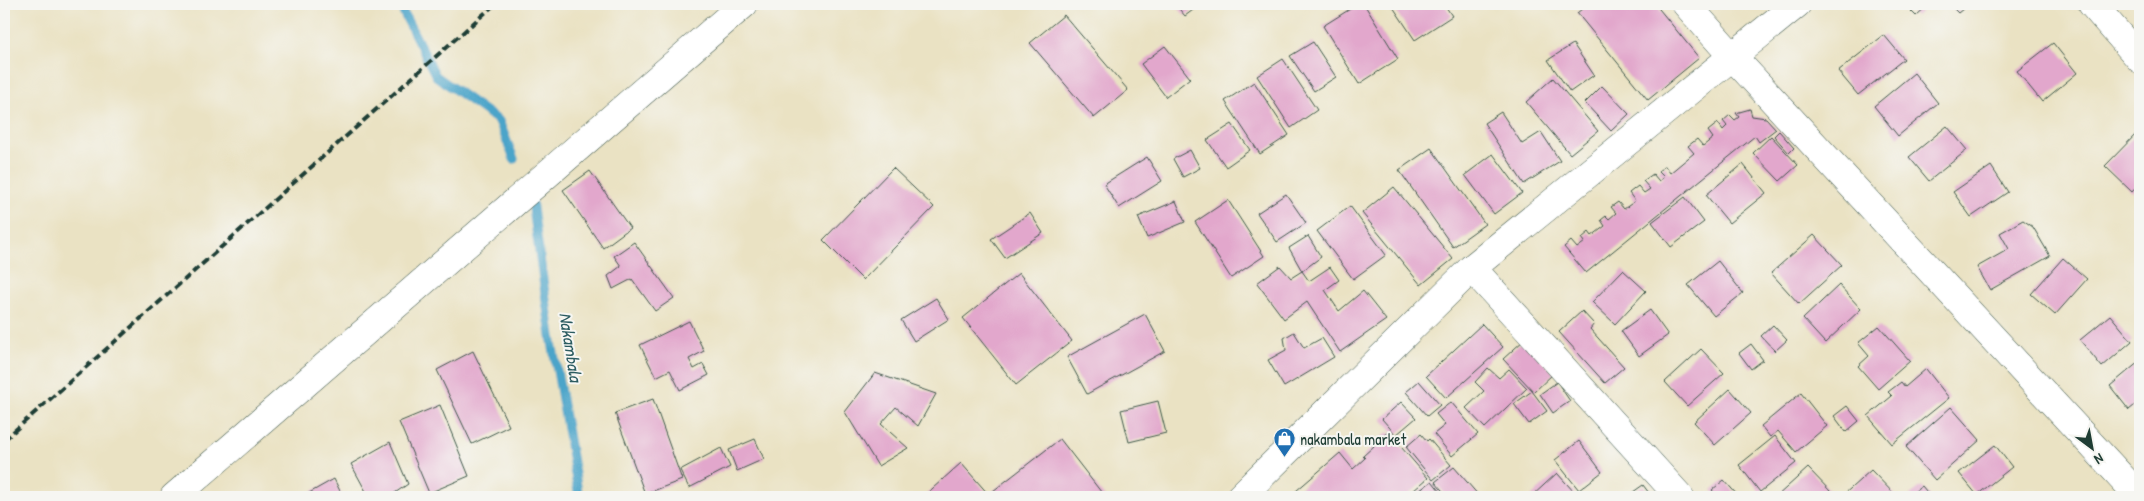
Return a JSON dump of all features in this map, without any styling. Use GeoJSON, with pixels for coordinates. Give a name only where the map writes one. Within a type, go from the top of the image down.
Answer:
{"type":"FeatureCollection","features":[{"type":"Feature","properties":{"kind":"street"},"geometry":{"type":"LineString","coordinates":[[174,497],[744,4]]}},
{"type":"Feature","properties":{"kind":"street"},"geometry":{"type":"LineString","coordinates":[[1686,4],[2140,497]]}},
{"type":"Feature","properties":{"kind":"street"},"geometry":{"type":"LineString","coordinates":[[1240,497],[1472,268],[1797,4]]}},
{"type":"Feature","properties":{"kind":"street"},"geometry":{"type":"LineString","coordinates":[[2092,4],[2140,59]]}},
{"type":"Feature","properties":{"kind":"street"},"geometry":{"type":"LineString","coordinates":[[1472,268],[1680,497]]}},
{"type":"Feature","properties":{"kind":"building"},"geometry":{"type":"Polygon","coordinates":[[[1175,4],[1201,4],[1185,16],[1175,4]]]}},
{"type":"Feature","properties":{"kind":"building"},"geometry":{"type":"Polygon","coordinates":[[[1358,4],[1364,4],[1398,59],[1359,84],[1323,26],[1358,4]]]}},
{"type":"Feature","properties":{"kind":"building"},"geometry":{"type":"Polygon","coordinates":[[[1391,4],[1444,4],[1452,16],[1415,40],[1391,4]]]}},
{"type":"Feature","properties":{"kind":"building"},"geometry":{"type":"Polygon","coordinates":[[[1588,4],[1655,4],[1699,58],[1648,100],[1577,13],[1588,4]]]}},
{"type":"Feature","properties":{"kind":"building"},"geometry":{"type":"Polygon","coordinates":[[[1904,4],[1929,4],[1916,16],[1904,4]]]}},
{"type":"Feature","properties":{"kind":"building"},"geometry":{"type":"Polygon","coordinates":[[[1949,4],[1969,4],[1958,13],[1949,4]]]}},
{"type":"Feature","properties":{"kind":"building"},"geometry":{"type":"Polygon","coordinates":[[[1064,15],[1128,90],[1094,118],[1030,43],[1064,15]]]}},
{"type":"Feature","properties":{"kind":"building"},"geometry":{"type":"Polygon","coordinates":[[[1884,35],[1904,59],[1858,95],[1838,71],[1884,35]]]}},
{"type":"Feature","properties":{"kind":"building"},"geometry":{"type":"Polygon","coordinates":[[[1313,42],[1336,77],[1314,91],[1290,56],[1313,42]]]}},
{"type":"Feature","properties":{"kind":"building"},"geometry":{"type":"Polygon","coordinates":[[[2053,43],[2077,73],[2042,102],[2017,71],[2053,43]]]}},
{"type":"Feature","properties":{"kind":"building"},"geometry":{"type":"Polygon","coordinates":[[[1573,44],[1594,75],[1570,92],[1548,60],[1573,44]]]}},
{"type":"Feature","properties":{"kind":"building"},"geometry":{"type":"Polygon","coordinates":[[[1165,46],[1190,78],[1166,97],[1141,64],[1165,46]]]}},
{"type":"Feature","properties":{"kind":"building"},"geometry":{"type":"Polygon","coordinates":[[[1283,59],[1317,110],[1291,128],[1257,76],[1283,59]]]}},
{"type":"Feature","properties":{"kind":"building"},"geometry":{"type":"Polygon","coordinates":[[[1914,73],[1938,103],[1898,136],[1874,106],[1914,73]]]}},
{"type":"Feature","properties":{"kind":"building"},"geometry":{"type":"Polygon","coordinates":[[[1553,78],[1598,131],[1570,154],[1526,102],[1553,78]]]}},
{"type":"Feature","properties":{"kind":"building"},"geometry":{"type":"Polygon","coordinates":[[[1254,82],[1289,135],[1260,154],[1225,101],[1254,82]]]}},
{"type":"Feature","properties":{"kind":"building"},"geometry":{"type":"Polygon","coordinates":[[[1602,86],[1629,114],[1611,131],[1585,103],[1602,86]]]}},
{"type":"Feature","properties":{"kind":"building"},"geometry":{"type":"Polygon","coordinates":[[[1750,109],[1752,116],[1766,118],[1776,129],[1759,142],[1755,136],[1586,273],[1564,247],[1571,241],[1577,248],[1585,242],[1582,238],[1589,232],[1592,236],[1605,226],[1601,220],[1606,216],[1609,219],[1616,213],[1611,207],[1618,202],[1624,209],[1635,201],[1629,193],[1638,186],[1644,193],[1650,189],[1643,181],[1653,174],[1659,181],[1664,177],[1658,171],[1665,166],[1670,173],[1694,153],[1688,146],[1697,139],[1703,146],[1713,138],[1708,131],[1718,123],[1723,130],[1727,126],[1723,121],[1730,115],[1735,120],[1739,117],[1736,113],[1750,109]]]}},
{"type":"Feature","properties":{"kind":"building"},"geometry":{"type":"Polygon","coordinates":[[[1501,112],[1522,144],[1541,132],[1560,161],[1524,184],[1484,123],[1501,112]]]}},
{"type":"Feature","properties":{"kind":"building"},"geometry":{"type":"Polygon","coordinates":[[[1232,124],[1250,150],[1226,167],[1207,140],[1232,124]]]}},
{"type":"Feature","properties":{"kind":"building"},"geometry":{"type":"Polygon","coordinates":[[[1947,126],[1967,150],[1929,181],[1909,157],[1947,126]]]}},
{"type":"Feature","properties":{"kind":"building"},"geometry":{"type":"Polygon","coordinates":[[[2140,130],[2140,183],[2132,192],[2105,166],[2140,130]]]}},
{"type":"Feature","properties":{"kind":"building"},"geometry":{"type":"Polygon","coordinates":[[[1779,131],[1794,148],[1789,153],[1774,136],[1779,131]]]}},
{"type":"Feature","properties":{"kind":"building"},"geometry":{"type":"Polygon","coordinates":[[[1771,136],[1798,165],[1780,181],[1753,153],[1771,136]]]}},
{"type":"Feature","properties":{"kind":"building"},"geometry":{"type":"Polygon","coordinates":[[[1431,148],[1485,224],[1453,247],[1399,170],[1431,148]]]}},
{"type":"Feature","properties":{"kind":"building"},"geometry":{"type":"Polygon","coordinates":[[[1190,150],[1200,168],[1183,177],[1173,159],[1190,150]]]}},
{"type":"Feature","properties":{"kind":"building"},"geometry":{"type":"Polygon","coordinates":[[[1493,154],[1522,193],[1494,214],[1465,175],[1493,154]]]}},
{"type":"Feature","properties":{"kind":"building"},"geometry":{"type":"Polygon","coordinates":[[[1147,157],[1162,181],[1119,208],[1104,184],[1147,157]]]}},
{"type":"Feature","properties":{"kind":"building"},"geometry":{"type":"Polygon","coordinates":[[[1743,164],[1766,193],[1729,223],[1706,195],[1743,164]]]}},
{"type":"Feature","properties":{"kind":"building"},"geometry":{"type":"Polygon","coordinates":[[[1991,166],[2008,192],[1971,217],[1953,192],[1991,166]]]}},
{"type":"Feature","properties":{"kind":"building"},"geometry":{"type":"Polygon","coordinates":[[[893,168],[934,207],[863,280],[823,240],[893,168]]]}},
{"type":"Feature","properties":{"kind":"building"},"geometry":{"type":"Polygon","coordinates":[[[590,171],[630,228],[603,248],[563,190],[590,171]]]}},
{"type":"Feature","properties":{"kind":"building"},"geometry":{"type":"Polygon","coordinates":[[[1394,187],[1453,259],[1421,285],[1362,213],[1394,187]]]}},
{"type":"Feature","properties":{"kind":"building"},"geometry":{"type":"Polygon","coordinates":[[[1286,194],[1306,223],[1277,242],[1257,213],[1286,194]]]}},
{"type":"Feature","properties":{"kind":"building"},"geometry":{"type":"Polygon","coordinates":[[[1685,197],[1704,222],[1671,247],[1652,222],[1685,197]]]}},
{"type":"Feature","properties":{"kind":"building"},"geometry":{"type":"Polygon","coordinates":[[[1228,200],[1264,256],[1231,278],[1195,222],[1228,200]]]}},
{"type":"Feature","properties":{"kind":"building"},"geometry":{"type":"Polygon","coordinates":[[[1176,201],[1185,222],[1147,238],[1138,217],[1176,201]]]}},
{"type":"Feature","properties":{"kind":"building"},"geometry":{"type":"Polygon","coordinates":[[[1350,206],[1386,255],[1353,279],[1317,231],[1350,206]]]}},
{"type":"Feature","properties":{"kind":"building"},"geometry":{"type":"Polygon","coordinates":[[[1030,213],[1043,233],[1005,258],[991,239],[1030,213]]]}},
{"type":"Feature","properties":{"kind":"building"},"geometry":{"type":"Polygon","coordinates":[[[2023,220],[2033,227],[2050,256],[1990,290],[1977,267],[2009,249],[2000,233],[2023,220]]]}},
{"type":"Feature","properties":{"kind":"building"},"geometry":{"type":"Polygon","coordinates":[[[1814,235],[1842,265],[1799,304],[1771,273],[1814,235]]]}},
{"type":"Feature","properties":{"kind":"building"},"geometry":{"type":"Polygon","coordinates":[[[1308,236],[1321,257],[1302,271],[1289,248],[1308,236]]]}},
{"type":"Feature","properties":{"kind":"building"},"geometry":{"type":"Polygon","coordinates":[[[634,242],[674,298],[655,311],[632,279],[613,289],[608,276],[621,266],[614,256],[634,242]]]}},
{"type":"Feature","properties":{"kind":"building"},"geometry":{"type":"Polygon","coordinates":[[[2063,258],[2087,279],[2055,315],[2031,294],[2063,258]]]}},
{"type":"Feature","properties":{"kind":"building"},"geometry":{"type":"Polygon","coordinates":[[[1718,261],[1743,293],[1714,316],[1688,285],[1718,261]]]}},
{"type":"Feature","properties":{"kind":"building"},"geometry":{"type":"Polygon","coordinates":[[[1280,266],[1291,278],[1302,271],[1309,281],[1330,267],[1339,280],[1325,290],[1339,311],[1363,291],[1386,320],[1340,352],[1307,302],[1284,319],[1257,283],[1280,266]]]}},
{"type":"Feature","properties":{"kind":"building"},"geometry":{"type":"Polygon","coordinates":[[[1623,270],[1646,291],[1615,324],[1592,302],[1623,270]]]}},
{"type":"Feature","properties":{"kind":"building"},"geometry":{"type":"Polygon","coordinates":[[[1019,273],[1072,341],[1016,385],[963,318],[1019,273]]]}},
{"type":"Feature","properties":{"kind":"building"},"geometry":{"type":"Polygon","coordinates":[[[1839,285],[1861,309],[1825,343],[1803,319],[1839,285]]]}},
{"type":"Feature","properties":{"kind":"building"},"geometry":{"type":"Polygon","coordinates":[[[936,298],[949,319],[914,341],[901,320],[936,298]]]}},
{"type":"Feature","properties":{"kind":"building"},"geometry":{"type":"Polygon","coordinates":[[[1650,310],[1668,335],[1639,356],[1621,331],[1650,310]]]}},
{"type":"Feature","properties":{"kind":"building"},"geometry":{"type":"Polygon","coordinates":[[[1582,311],[1594,324],[1590,329],[1624,367],[1605,383],[1559,332],[1582,311]]]}},
{"type":"Feature","properties":{"kind":"building"},"geometry":{"type":"Polygon","coordinates":[[[1145,314],[1165,351],[1087,394],[1067,357],[1145,314]]]}},
{"type":"Feature","properties":{"kind":"building"},"geometry":{"type":"Polygon","coordinates":[[[2110,315],[2132,341],[2102,367],[2080,340],[2110,315]]]}},
{"type":"Feature","properties":{"kind":"building"},"geometry":{"type":"Polygon","coordinates":[[[689,321],[704,351],[689,359],[694,369],[703,364],[709,375],[680,390],[670,370],[656,377],[640,345],[689,321]]]}},
{"type":"Feature","properties":{"kind":"building"},"geometry":{"type":"Polygon","coordinates":[[[1482,324],[1503,347],[1446,398],[1426,376],[1482,324]]]}},
{"type":"Feature","properties":{"kind":"building"},"geometry":{"type":"Polygon","coordinates":[[[1773,325],[1787,340],[1775,351],[1761,336],[1773,325]]]}},
{"type":"Feature","properties":{"kind":"building"},"geometry":{"type":"Polygon","coordinates":[[[1879,326],[1910,361],[1878,389],[1858,366],[1869,356],[1858,343],[1879,326]]]}},
{"type":"Feature","properties":{"kind":"building"},"geometry":{"type":"Polygon","coordinates":[[[1294,332],[1304,348],[1322,338],[1334,357],[1284,387],[1268,360],[1286,350],[1284,338],[1294,332]]]}},
{"type":"Feature","properties":{"kind":"building"},"geometry":{"type":"Polygon","coordinates":[[[1524,340],[1554,373],[1534,392],[1503,359],[1524,340]]]}},
{"type":"Feature","properties":{"kind":"building"},"geometry":{"type":"Polygon","coordinates":[[[1751,344],[1763,360],[1751,369],[1739,353],[1751,344]]]}},
{"type":"Feature","properties":{"kind":"building"},"geometry":{"type":"Polygon","coordinates":[[[1701,349],[1724,373],[1687,406],[1665,382],[1701,349]]]}},
{"type":"Feature","properties":{"kind":"building"},"geometry":{"type":"Polygon","coordinates":[[[473,351],[509,426],[472,444],[437,370],[473,351]]]}},
{"type":"Feature","properties":{"kind":"building"},"geometry":{"type":"Polygon","coordinates":[[[2140,361],[2140,401],[2129,410],[2110,386],[2140,361]]]}},
{"type":"Feature","properties":{"kind":"building"},"geometry":{"type":"Polygon","coordinates":[[[1488,368],[1499,378],[1509,369],[1527,388],[1485,428],[1466,408],[1484,391],[1475,382],[1488,368]]]}},
{"type":"Feature","properties":{"kind":"building"},"geometry":{"type":"Polygon","coordinates":[[[1926,369],[1949,398],[1892,444],[1868,416],[1892,396],[1888,392],[1901,382],[1905,387],[1926,369]]]}},
{"type":"Feature","properties":{"kind":"building"},"geometry":{"type":"Polygon","coordinates":[[[875,373],[936,394],[918,426],[896,407],[881,424],[908,448],[878,466],[845,412],[875,373]]]}},
{"type":"Feature","properties":{"kind":"building"},"geometry":{"type":"Polygon","coordinates":[[[1419,381],[1440,405],[1427,416],[1406,392],[1419,381]]]}},
{"type":"Feature","properties":{"kind":"building"},"geometry":{"type":"Polygon","coordinates":[[[1557,382],[1570,401],[1553,413],[1540,394],[1557,382]]]}},
{"type":"Feature","properties":{"kind":"building"},"geometry":{"type":"Polygon","coordinates":[[[1730,389],[1751,413],[1715,445],[1694,422],[1730,389]]]}},
{"type":"Feature","properties":{"kind":"building"},"geometry":{"type":"Polygon","coordinates":[[[1532,391],[1547,411],[1529,424],[1514,404],[1532,391]]]}},
{"type":"Feature","properties":{"kind":"building"},"geometry":{"type":"Polygon","coordinates":[[[1801,393],[1827,426],[1796,452],[1778,431],[1770,437],[1761,426],[1801,393]]]}},
{"type":"Feature","properties":{"kind":"building"},"geometry":{"type":"Polygon","coordinates":[[[653,399],[682,480],[645,494],[615,413],[653,399]]]}},
{"type":"Feature","properties":{"kind":"building"},"geometry":{"type":"Polygon","coordinates":[[[1158,401],[1166,433],[1129,442],[1121,410],[1158,401]]]}},
{"type":"Feature","properties":{"kind":"building"},"geometry":{"type":"Polygon","coordinates":[[[1401,402],[1416,418],[1396,435],[1382,419],[1401,402]]]}},
{"type":"Feature","properties":{"kind":"building"},"geometry":{"type":"Polygon","coordinates":[[[1451,402],[1478,434],[1452,456],[1434,434],[1445,425],[1436,414],[1451,402]]]}},
{"type":"Feature","properties":{"kind":"building"},"geometry":{"type":"Polygon","coordinates":[[[440,405],[469,476],[429,493],[399,422],[440,405]]]}},
{"type":"Feature","properties":{"kind":"building"},"geometry":{"type":"Polygon","coordinates":[[[1847,406],[1859,421],[1846,432],[1834,416],[1847,406]]]}},
{"type":"Feature","properties":{"kind":"building"},"geometry":{"type":"Polygon","coordinates":[[[1951,407],[1980,440],[1935,480],[1906,447],[1951,407]]]}},
{"type":"Feature","properties":{"kind":"building"},"geometry":{"type":"Polygon","coordinates":[[[1388,432],[1428,478],[1406,497],[1289,497],[1340,453],[1353,469],[1365,458],[1363,456],[1373,445],[1388,432]]]}},
{"type":"Feature","properties":{"kind":"building"},"geometry":{"type":"Polygon","coordinates":[[[1421,434],[1427,441],[1429,439],[1451,465],[1433,480],[1406,447],[1421,434]]]}},
{"type":"Feature","properties":{"kind":"building"},"geometry":{"type":"Polygon","coordinates":[[[1775,436],[1796,463],[1760,492],[1739,465],[1775,436]]]}},
{"type":"Feature","properties":{"kind":"building"},"geometry":{"type":"Polygon","coordinates":[[[755,439],[764,459],[737,471],[729,450],[755,439]]]}},
{"type":"Feature","properties":{"kind":"building"},"geometry":{"type":"Polygon","coordinates":[[[1060,439],[1105,497],[998,497],[993,491],[1060,439]]]}},
{"type":"Feature","properties":{"kind":"building"},"geometry":{"type":"Polygon","coordinates":[[[1579,441],[1602,472],[1579,490],[1555,460],[1579,441]]]}},
{"type":"Feature","properties":{"kind":"building"},"geometry":{"type":"Polygon","coordinates":[[[390,442],[408,484],[389,497],[369,497],[351,464],[390,442]]]}},
{"type":"Feature","properties":{"kind":"building"},"geometry":{"type":"Polygon","coordinates":[[[1995,445],[2012,467],[1977,495],[1959,473],[1995,445]]]}},
{"type":"Feature","properties":{"kind":"building"},"geometry":{"type":"Polygon","coordinates":[[[721,448],[730,467],[689,488],[680,470],[721,448]]]}},
{"type":"Feature","properties":{"kind":"building"},"geometry":{"type":"Polygon","coordinates":[[[961,463],[990,496],[923,497],[961,463]]]}},
{"type":"Feature","properties":{"kind":"building"},"geometry":{"type":"Polygon","coordinates":[[[1454,467],[1480,497],[1448,497],[1435,482],[1454,467]]]}},
{"type":"Feature","properties":{"kind":"building"},"geometry":{"type":"Polygon","coordinates":[[[1808,468],[1832,493],[1827,497],[1776,497],[1808,468]]]}},
{"type":"Feature","properties":{"kind":"building"},"geometry":{"type":"Polygon","coordinates":[[[1871,470],[1897,497],[1841,497],[1871,470]]]}},
{"type":"Feature","properties":{"kind":"building"},"geometry":{"type":"Polygon","coordinates":[[[1557,473],[1575,493],[1571,497],[1531,497],[1557,473]]]}},
{"type":"Feature","properties":{"kind":"building"},"geometry":{"type":"Polygon","coordinates":[[[334,479],[343,497],[302,497],[334,479]]]}},
{"type":"Feature","properties":{"kind":"building"},"geometry":{"type":"Polygon","coordinates":[[[1724,480],[1739,497],[1718,497],[1712,490],[1724,480]]]}},
{"type":"Feature","properties":{"kind":"building"},"geometry":{"type":"Polygon","coordinates":[[[1432,481],[1445,497],[1411,497],[1432,481]]]}},
{"type":"Feature","properties":{"kind":"building"},"geometry":{"type":"Polygon","coordinates":[[[1643,485],[1652,497],[1626,497],[1643,485]]]}},
{"type":"Feature","properties":{"kind":"building"},"geometry":{"type":"Polygon","coordinates":[[[1922,486],[1931,497],[1912,497],[1910,495],[1922,486]]]}},
{"type":"Feature","properties":{"kind":"waterway","name":"Nakambala"},"geometry":{"type":"LineString","coordinates":[[404,4],[403,12],[436,76],[499,121],[514,159]]}},
{"type":"Feature","properties":{"kind":"waterway","name":"Nakambala"},"geometry":{"type":"LineString","coordinates":[[532,201],[551,336],[579,497]]}},
{"type":"Feature","properties":{"kind":"railway"},"geometry":{"type":"LineString","coordinates":[[4,440],[495,4]]}},
{"type":"Feature","properties":{"kind":"place","name":"nakambala market"},"geometry":{"type":"Point","coordinates":[1284,458]}}]}
